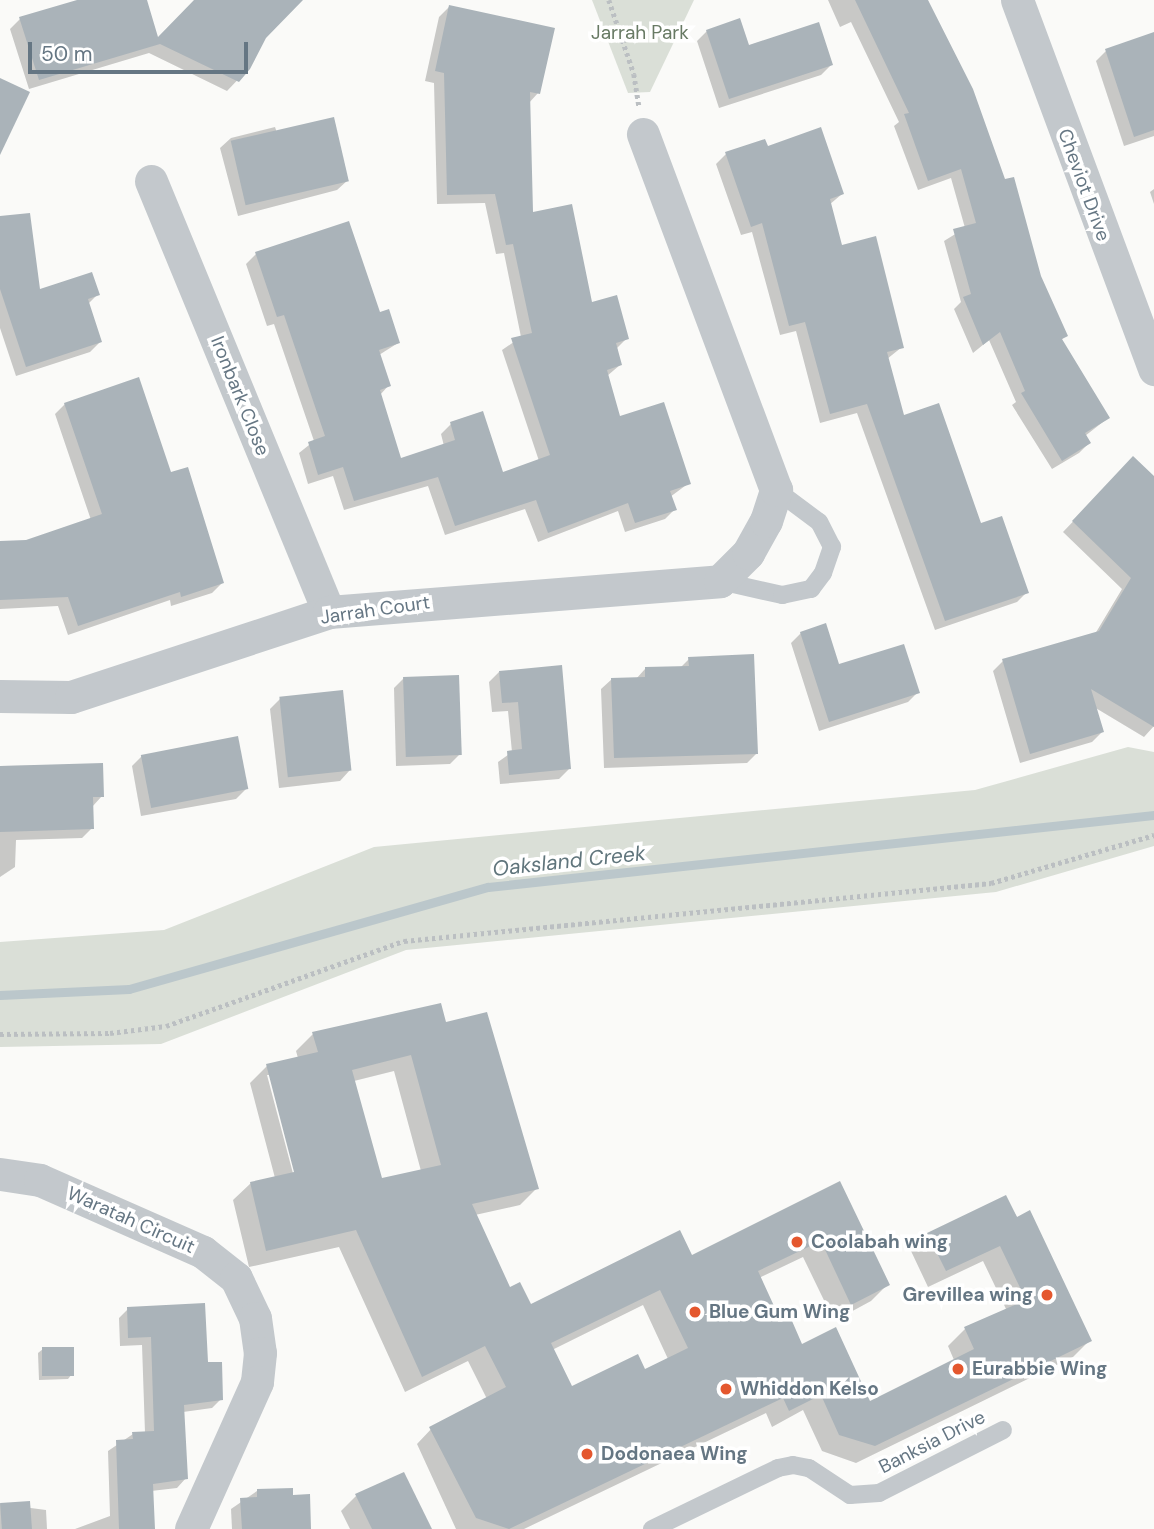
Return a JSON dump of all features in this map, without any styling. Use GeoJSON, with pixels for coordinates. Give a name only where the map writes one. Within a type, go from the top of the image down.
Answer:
{"type":"FeatureCollection","features":[{"type":"Feature","properties":{"kind":"street","name":"Cheviot Drive"},"geometry":{"type":"LineString","coordinates":[[1017,0],[1154,369]]}},
{"type":"Feature","properties":{"kind":"street"},"geometry":{"type":"LineString","coordinates":[[643,134],[776,490],[766,520],[748,553],[720,581]]}},
{"type":"Feature","properties":{"kind":"street","name":"Ironbark Close"},"geometry":{"type":"LineString","coordinates":[[151,181],[329,612]]}},
{"type":"Feature","properties":{"kind":"street","name":"Jarrah Court"},"geometry":{"type":"LineString","coordinates":[[0,696],[71,696],[329,612],[720,581]]}},
{"type":"Feature","properties":{"kind":"street","name":"Waratah Circuit"},"geometry":{"type":"LineString","coordinates":[[0,1174],[40,1180],[204,1252],[236,1278],[255,1318],[260,1353],[257,1382],[191,1529]]}},
{"type":"Feature","properties":{"kind":"lane","name":"Jarrah Court"},"geometry":{"type":"LineString","coordinates":[[720,581],[782,595],[811,589],[823,573],[832,547],[819,522],[776,490]]}},
{"type":"Feature","properties":{"kind":"lane","name":"Banksia Drive"},"geometry":{"type":"LineString","coordinates":[[652,1529],[793,1465],[809,1468],[850,1495],[879,1493],[1003,1430]]}},
{"type":"Feature","properties":{"kind":"path"},"geometry":{"type":"LineString","coordinates":[[609,0],[635,74],[643,134]]}},
{"type":"Feature","properties":{"kind":"path"},"geometry":{"type":"LineString","coordinates":[[0,1034],[110,1033],[166,1026],[404,941],[991,883],[1154,835]]}},
{"type":"Feature","properties":{"kind":"green space","name":"Jarrah Park"},"geometry":{"type":"Polygon","coordinates":[[[592,0],[694,0],[650,92],[628,93],[592,0]]]}},
{"type":"Feature","properties":{"kind":"green space"},"geometry":{"type":"Polygon","coordinates":[[[1128,747],[1154,752],[1154,846],[996,892],[406,950],[161,1044],[0,1047],[0,942],[164,930],[374,847],[975,790],[1128,747]]]}},
{"type":"Feature","properties":{"kind":"building"},"geometry":{"type":"Polygon","coordinates":[[[77,0],[147,0],[158,37],[194,0],[303,0],[266,38],[250,69],[239,82],[160,44],[39,80],[19,17],[77,0]]]}},
{"type":"Feature","properties":{"kind":"building"},"geometry":{"type":"Polygon","coordinates":[[[855,0],[928,0],[973,89],[1005,179],[1014,177],[1041,276],[1068,336],[1062,339],[1110,418],[1085,433],[1091,443],[1062,461],[1021,393],[1025,391],[1000,332],[983,345],[963,297],[971,294],[953,229],[976,223],[961,169],[928,181],[904,114],[909,113],[855,0]]]}},
{"type":"Feature","properties":{"kind":"building"},"geometry":{"type":"Polygon","coordinates":[[[449,5],[555,28],[540,94],[530,92],[533,212],[572,204],[592,302],[617,295],[629,339],[616,343],[622,365],[607,370],[620,416],[664,402],[691,484],[670,491],[677,510],[635,523],[628,503],[548,533],[536,500],[455,526],[438,477],[354,501],[343,467],[318,475],[308,442],[325,436],[284,315],[277,317],[255,252],[349,221],[380,312],[389,309],[400,343],[379,350],[391,386],[380,390],[401,458],[455,440],[450,422],[483,411],[503,472],[550,455],[511,338],[532,333],[513,244],[506,245],[495,194],[447,195],[444,73],[435,71],[449,5]]]}},
{"type":"Feature","properties":{"kind":"building"},"geometry":{"type":"Polygon","coordinates":[[[740,18],[749,45],[819,22],[833,65],[729,99],[706,30],[740,18]]]}},
{"type":"Feature","properties":{"kind":"building"},"geometry":{"type":"Polygon","coordinates":[[[1154,32],[1154,130],[1134,137],[1105,49],[1154,32]]]}},
{"type":"Feature","properties":{"kind":"building"},"geometry":{"type":"Polygon","coordinates":[[[0,78],[30,92],[0,155],[0,78]]]}},
{"type":"Feature","properties":{"kind":"building"},"geometry":{"type":"Polygon","coordinates":[[[334,117],[349,181],[246,205],[231,141],[334,117]]]}},
{"type":"Feature","properties":{"kind":"building"},"geometry":{"type":"Polygon","coordinates":[[[821,127],[844,194],[830,199],[842,245],[876,236],[904,348],[887,352],[904,415],[939,403],[981,523],[1002,516],[1029,593],[945,621],[867,404],[830,414],[805,322],[789,326],[762,223],[751,227],[725,152],[765,139],[768,146],[821,127]]]}},
{"type":"Feature","properties":{"kind":"building"},"geometry":{"type":"Polygon","coordinates":[[[30,213],[40,289],[92,272],[100,295],[88,299],[102,342],[26,367],[0,289],[0,216],[30,213]]]}},
{"type":"Feature","properties":{"kind":"building"},"geometry":{"type":"Polygon","coordinates":[[[139,377],[171,472],[188,467],[224,583],[181,597],[180,592],[78,626],[68,597],[0,600],[0,541],[26,540],[102,514],[64,403],[139,377]]]}},
{"type":"Feature","properties":{"kind":"building"},"geometry":{"type":"Polygon","coordinates":[[[1133,456],[1154,476],[1154,727],[1091,689],[1104,732],[1030,754],[1002,659],[1099,631],[1131,578],[1072,521],[1133,456]]]}},
{"type":"Feature","properties":{"kind":"building"},"geometry":{"type":"Polygon","coordinates":[[[826,623],[839,664],[904,644],[920,693],[829,722],[800,632],[826,623]]]}},
{"type":"Feature","properties":{"kind":"building"},"geometry":{"type":"Polygon","coordinates":[[[754,654],[758,754],[614,758],[611,678],[645,677],[645,667],[689,666],[688,657],[754,654]]]}},
{"type":"Feature","properties":{"kind":"building"},"geometry":{"type":"Polygon","coordinates":[[[562,665],[571,769],[509,775],[507,751],[522,749],[518,702],[502,703],[499,671],[562,665]]]}},
{"type":"Feature","properties":{"kind":"building"},"geometry":{"type":"Polygon","coordinates":[[[459,675],[462,755],[406,757],[403,677],[459,675]]]}},
{"type":"Feature","properties":{"kind":"building"},"geometry":{"type":"Polygon","coordinates":[[[343,690],[351,771],[288,777],[279,697],[343,690]]]}},
{"type":"Feature","properties":{"kind":"building"},"geometry":{"type":"Polygon","coordinates":[[[238,736],[248,789],[151,808],[141,755],[238,736]]]}},
{"type":"Feature","properties":{"kind":"building"},"geometry":{"type":"Polygon","coordinates":[[[103,763],[104,797],[93,797],[94,829],[0,832],[0,766],[103,763]]]}},
{"type":"Feature","properties":{"kind":"building"},"geometry":{"type":"Polygon","coordinates":[[[441,1003],[446,1022],[487,1012],[539,1189],[472,1204],[510,1287],[520,1282],[531,1304],[680,1230],[692,1255],[840,1181],[890,1285],[851,1305],[821,1241],[758,1271],[780,1319],[789,1314],[802,1344],[836,1327],[870,1401],[974,1349],[964,1327],[1026,1300],[1000,1246],[946,1271],[927,1233],[1006,1195],[1017,1217],[1030,1210],[1092,1341],[875,1446],[839,1435],[821,1395],[789,1411],[783,1398],[509,1529],[476,1518],[429,1427],[506,1387],[485,1346],[422,1377],[356,1230],[266,1251],[250,1182],[294,1172],[266,1064],[318,1052],[312,1032],[441,1003]],[[411,1055],[352,1070],[382,1178],[441,1165],[411,1055]],[[660,1290],[551,1343],[572,1386],[638,1354],[645,1369],[688,1348],[660,1290]]]}},
{"type":"Feature","properties":{"kind":"building"},"geometry":{"type":"Polygon","coordinates":[[[205,1303],[208,1362],[222,1362],[223,1400],[184,1405],[188,1479],[153,1484],[155,1529],[119,1529],[116,1440],[133,1439],[132,1432],[154,1431],[151,1337],[128,1338],[127,1307],[205,1303]]]}},
{"type":"Feature","properties":{"kind":"building"},"geometry":{"type":"Polygon","coordinates":[[[42,1347],[74,1347],[74,1376],[42,1376],[42,1347]]]}},
{"type":"Feature","properties":{"kind":"building"},"geometry":{"type":"Polygon","coordinates":[[[404,1472],[432,1529],[372,1529],[355,1494],[404,1472]]]}},
{"type":"Feature","properties":{"kind":"building"},"geometry":{"type":"Polygon","coordinates":[[[293,1488],[293,1495],[310,1494],[311,1529],[242,1529],[240,1498],[257,1497],[257,1489],[293,1488]]]}},
{"type":"Feature","properties":{"kind":"building"},"geometry":{"type":"Polygon","coordinates":[[[30,1501],[32,1529],[2,1529],[0,1503],[30,1501]]]}},
{"type":"Feature","properties":{"kind":"waterway","name":"Oaksland Creek"},"geometry":{"type":"LineString","coordinates":[[0,995],[129,989],[488,887],[1154,815]]}},
{"type":"Feature","properties":{"kind":"place","name":"Coolabah wing"},"geometry":{"type":"Point","coordinates":[797,1242]}},
{"type":"Feature","properties":{"kind":"place","name":"Grevillea wing"},"geometry":{"type":"Point","coordinates":[1047,1295]}},
{"type":"Feature","properties":{"kind":"place","name":"Blue Gum Wing"},"geometry":{"type":"Point","coordinates":[695,1312]}},
{"type":"Feature","properties":{"kind":"place","name":"Eurabbie Wing"},"geometry":{"type":"Point","coordinates":[958,1369]}},
{"type":"Feature","properties":{"kind":"place","name":"Whiddon Kelso"},"geometry":{"type":"Point","coordinates":[726,1389]}},
{"type":"Feature","properties":{"kind":"place","name":"Dodonaea Wing"},"geometry":{"type":"Point","coordinates":[587,1454]}}]}
